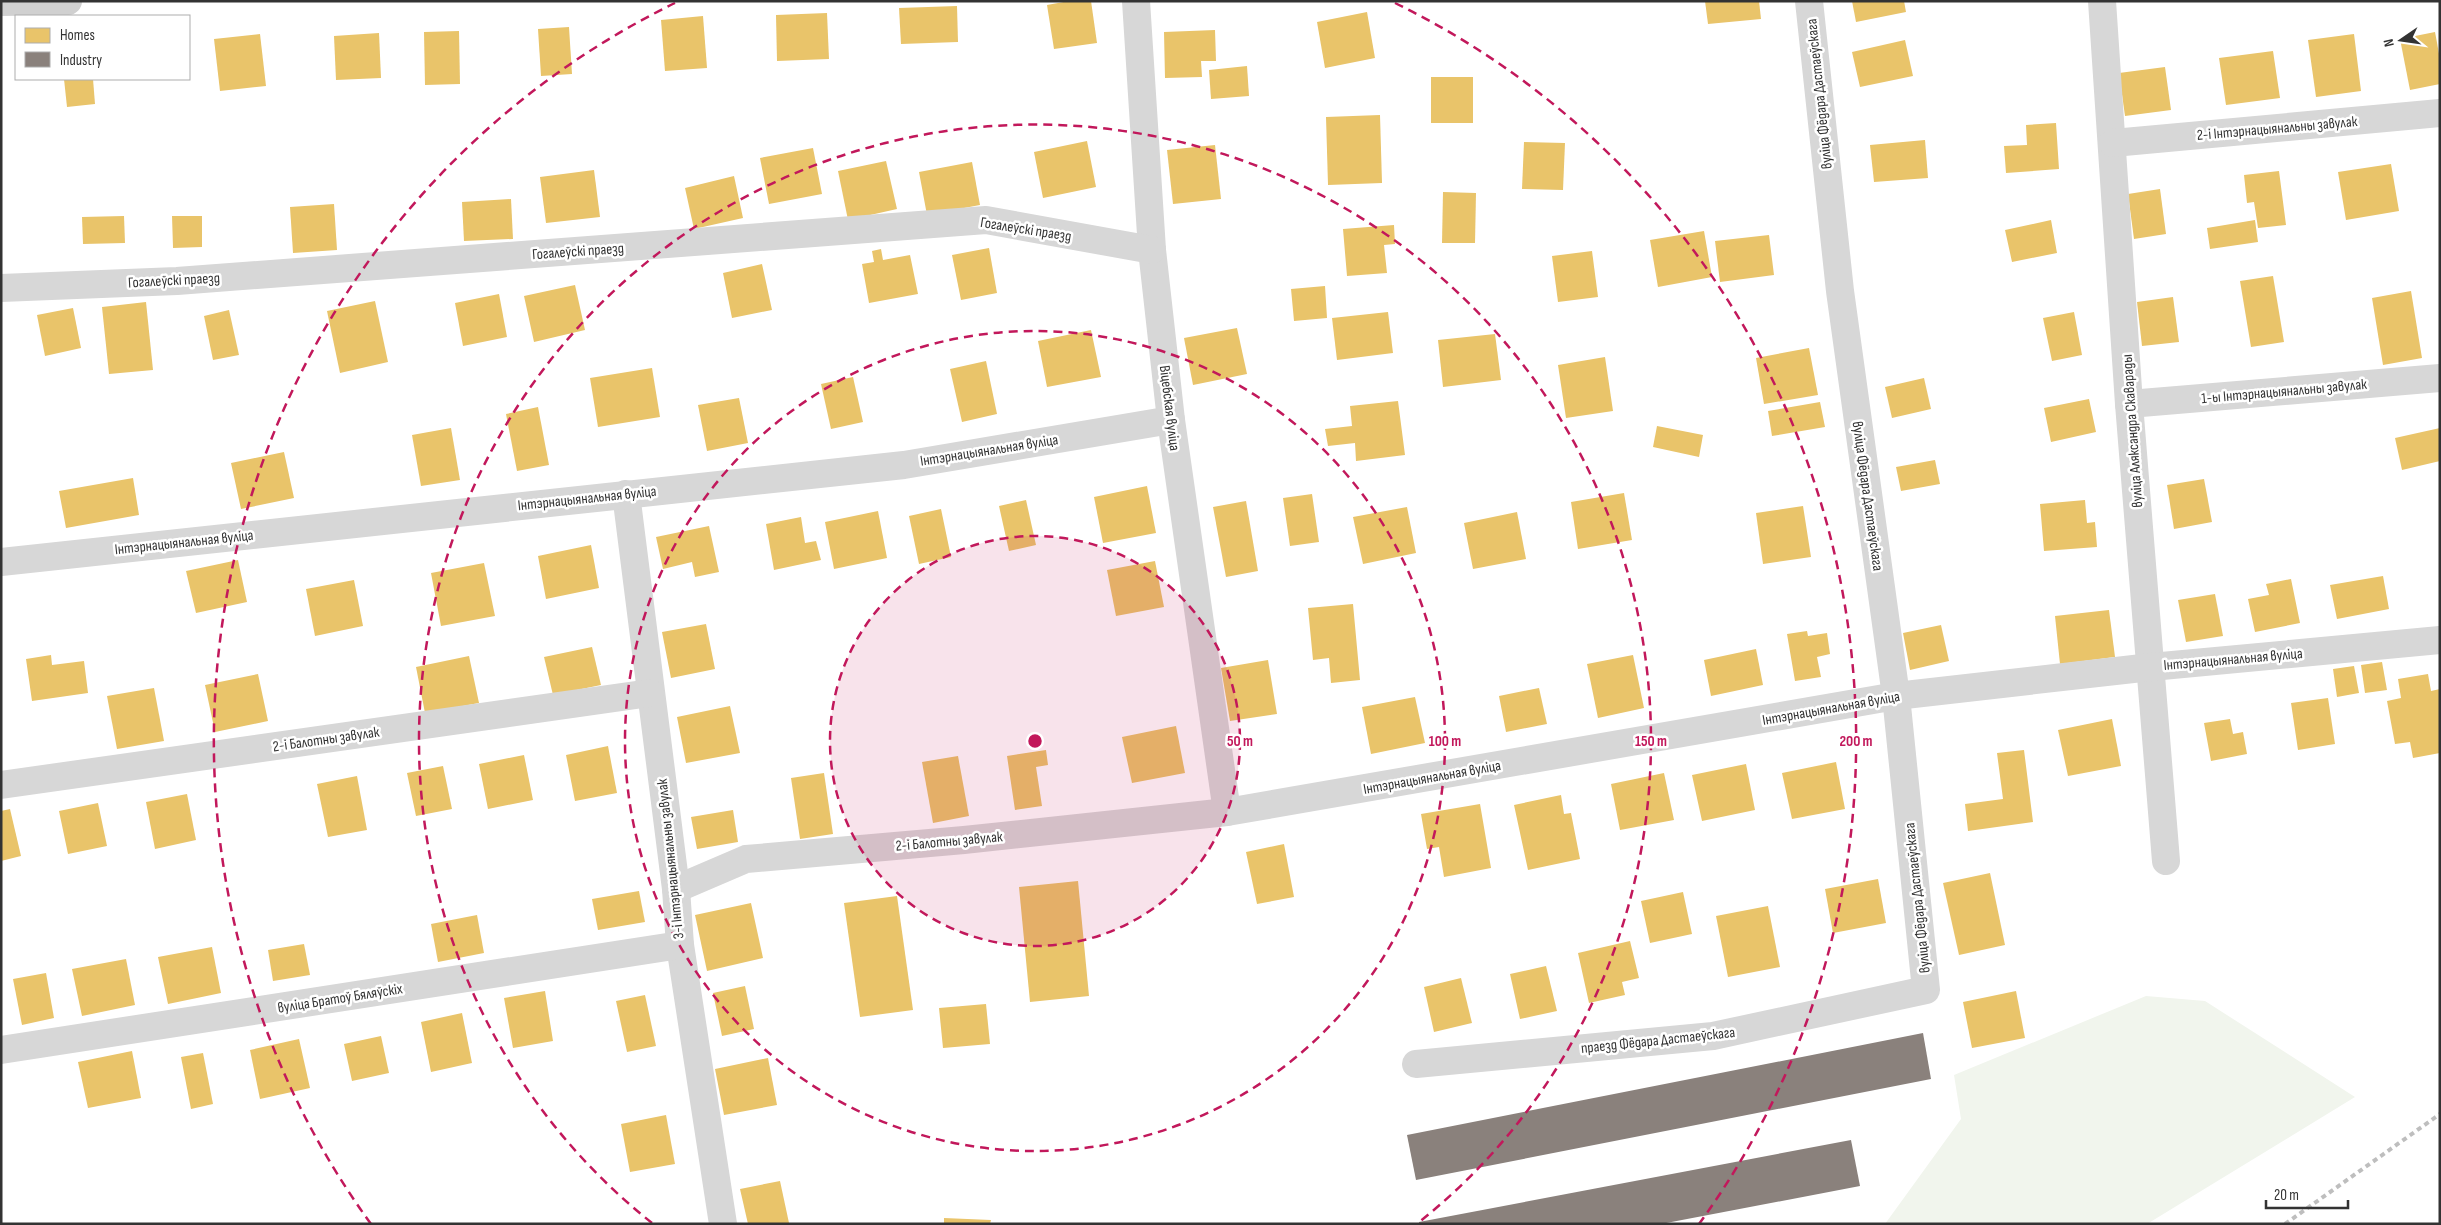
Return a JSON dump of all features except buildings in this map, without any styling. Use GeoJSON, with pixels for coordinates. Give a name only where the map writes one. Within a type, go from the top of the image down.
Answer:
{"type":"FeatureCollection","features":[{"type":"Feature","properties":{"kind":"street"},"geometry":{"type":"LineString","coordinates":[[1,2],[68,1]]}},
{"type":"Feature","properties":{"kind":"street","name":"Віцебская вуліца"},"geometry":{"type":"LineString","coordinates":[[1136,1],[1152,250],[1171,420],[1228,812]]}},
{"type":"Feature","properties":{"kind":"street","name":"вуліца Фёдара Дастаеўскага"},"geometry":{"type":"LineString","coordinates":[[1809,1],[1840,290],[1896,696],[1926,990]]}},
{"type":"Feature","properties":{"kind":"street","name":"вуліца Аляксандра Скаварады"},"geometry":{"type":"LineString","coordinates":[[2102,1],[2129,404],[2166,861]]}},
{"type":"Feature","properties":{"kind":"street","name":"2-і Інтэрнацыянальны завулак"},"geometry":{"type":"LineString","coordinates":[[2113,143],[2440,113]]}},
{"type":"Feature","properties":{"kind":"street","name":"Гогалеўскі праезд"},"geometry":{"type":"LineString","coordinates":[[1,288],[177,281],[986,220],[1152,250]]}},
{"type":"Feature","properties":{"kind":"street","name":"1-ы Інтэрнацыянальны завулак"},"geometry":{"type":"LineString","coordinates":[[2129,404],[2440,378]]}},
{"type":"Feature","properties":{"kind":"street","name":"Інтэрнацыянальная вуліца"},"geometry":{"type":"LineString","coordinates":[[1,562],[904,465],[1171,420]]}},
{"type":"Feature","properties":{"kind":"street","name":"3-і Інтэрнацыянальны завулак"},"geometry":{"type":"LineString","coordinates":[[626,494],[676,889],[680,946],[723,1224]]}},
{"type":"Feature","properties":{"kind":"street","name":"Інтэрнацыянальная вуліца"},"geometry":{"type":"LineString","coordinates":[[1228,812],[1896,696],[2151,667],[2440,640]]}},
{"type":"Feature","properties":{"kind":"street","name":"2-і Балотны завулак"},"geometry":{"type":"LineString","coordinates":[[1,785],[650,693]]}},
{"type":"Feature","properties":{"kind":"street","name":"2-і Балотны завулак"},"geometry":{"type":"LineString","coordinates":[[676,889],[746,859],[964,840],[1228,812]]}},
{"type":"Feature","properties":{"kind":"street","name":"вуліца Братоў Бяляўскіх"},"geometry":{"type":"LineString","coordinates":[[1,1050],[680,946]]}},
{"type":"Feature","properties":{"kind":"street","name":"праезд Фёдара Дастаеўскага"},"geometry":{"type":"LineString","coordinates":[[1416,1064],[1713,1036],[1926,990]]}},
{"type":"Feature","properties":{"kind":"shaded area"},"geometry":{"type":"Polygon","coordinates":[[[2146,996],[2205,1001],[2355,1097],[2147,1224],[1885,1224],[1961,1119],[1954,1075],[2146,996]]]}},
{"type":"Feature","properties":{"kind":"railway"},"geometry":{"type":"LineString","coordinates":[[2285,1224],[2440,1114]]}}]}
